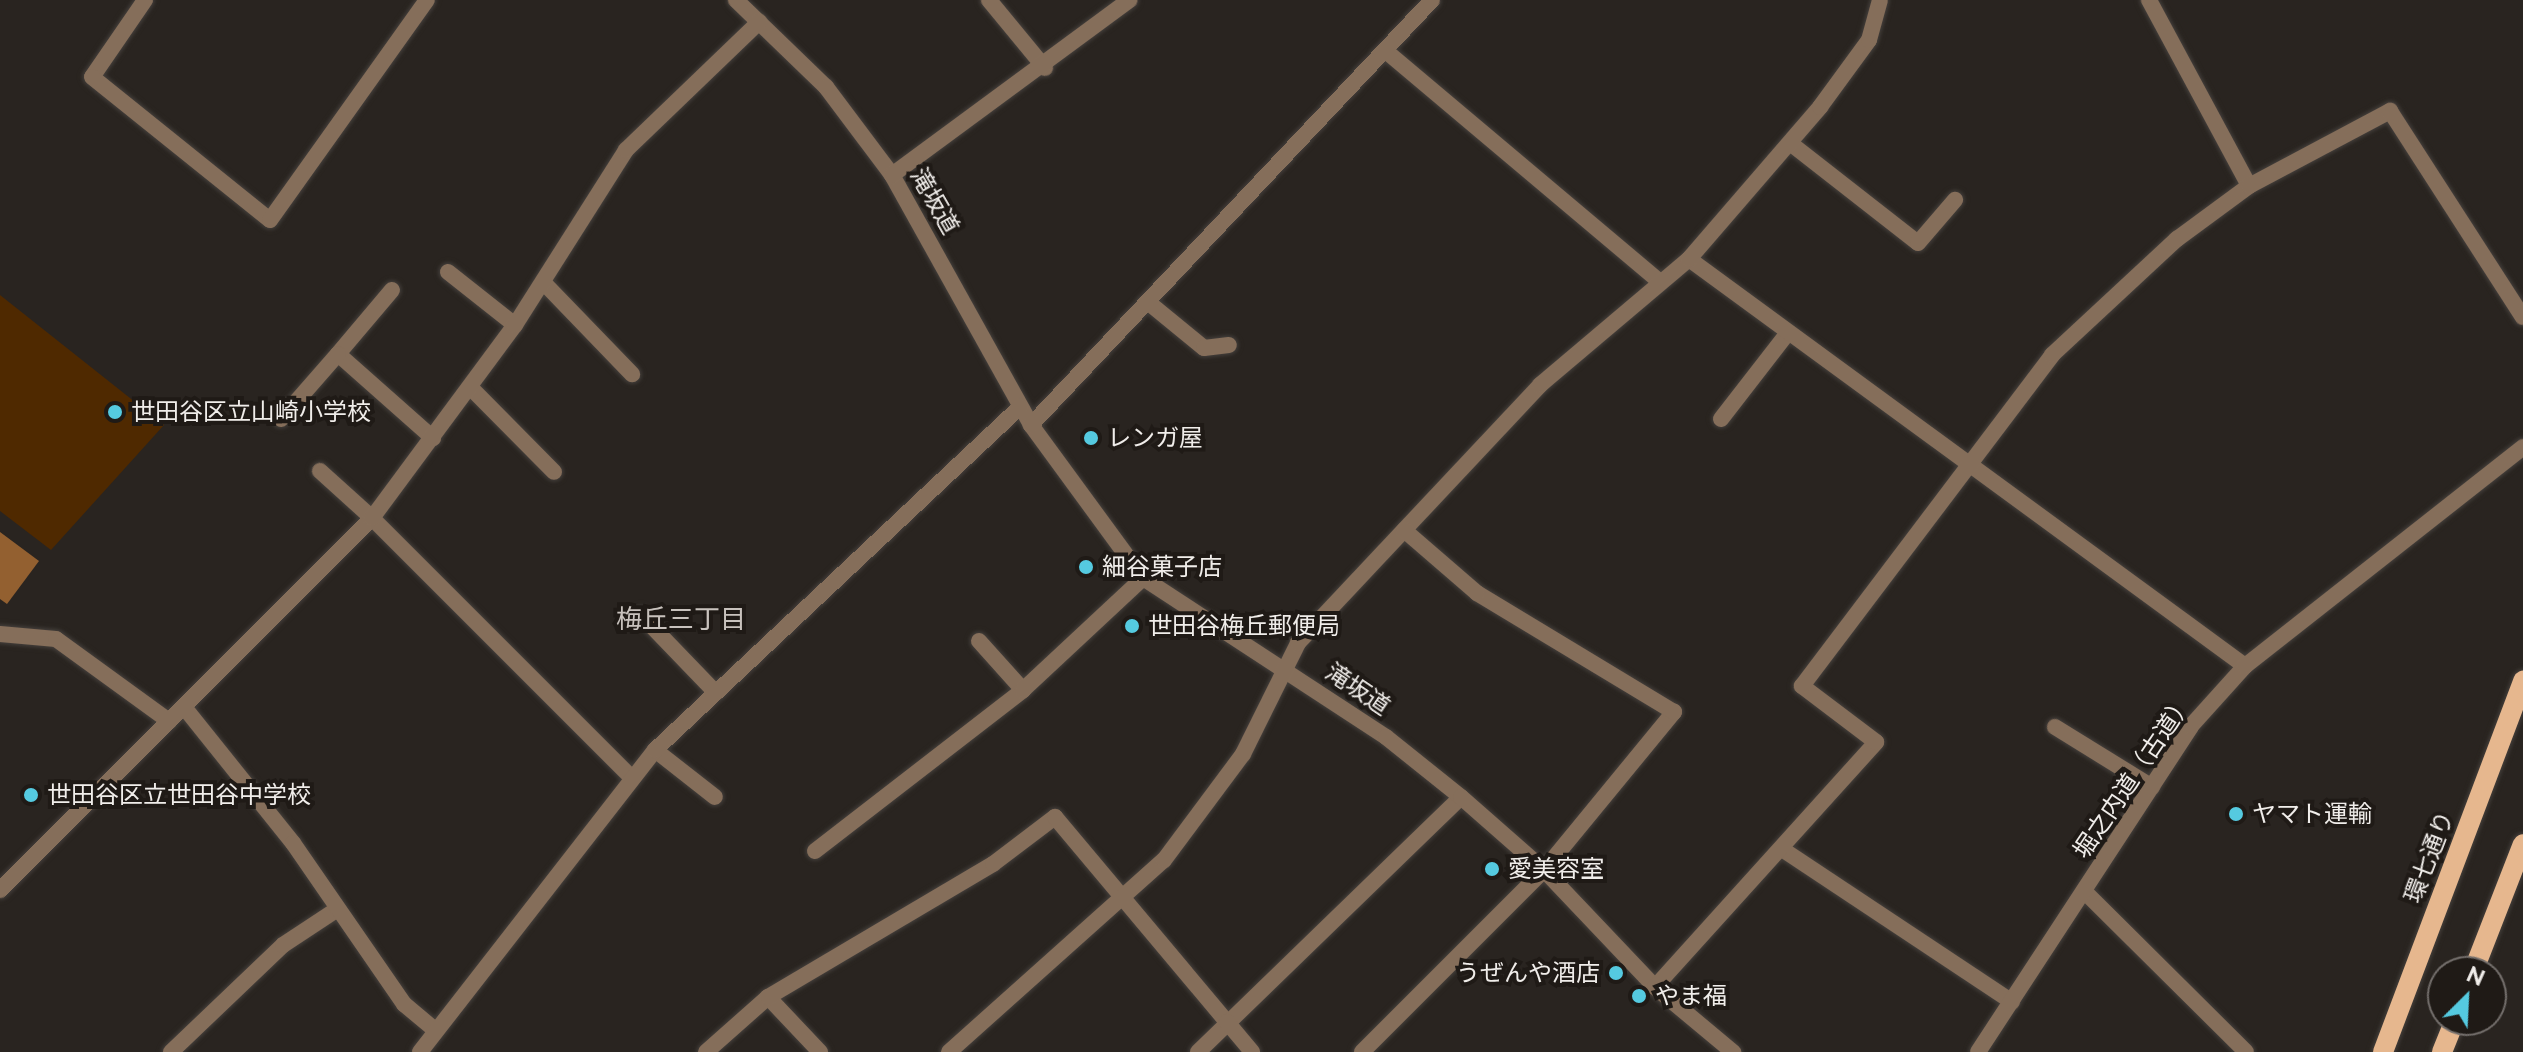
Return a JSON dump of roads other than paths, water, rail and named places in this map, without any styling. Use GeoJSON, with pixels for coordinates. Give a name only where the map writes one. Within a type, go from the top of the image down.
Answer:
{"type":"FeatureCollection","features":[{"type":"Feature","properties":{"kind":"main road","name":"環七通り"},"geometry":{"type":"LineString","coordinates":[[2383,1052],[2523,681]]}},
{"type":"Feature","properties":{"kind":"main road"},"geometry":{"type":"LineString","coordinates":[[2479,956],[2523,844]]}},
{"type":"Feature","properties":{"kind":"street"},"geometry":{"type":"LineString","coordinates":[[145,0],[92,77],[270,220],[427,0]]}},
{"type":"Feature","properties":{"kind":"street","name":"滝坂道"},"geometry":{"type":"LineString","coordinates":[[736,0],[826,87],[892,175],[1031,425],[1143,578],[1283,668],[1461,797],[1544,870],[1655,987],[1733,1052]]}},
{"type":"Feature","properties":{"kind":"street"},"geometry":{"type":"LineString","coordinates":[[989,0],[1045,68]]}},
{"type":"Feature","properties":{"kind":"street"},"geometry":{"type":"LineString","coordinates":[[892,175],[1045,68],[1129,0]]}},
{"type":"Feature","properties":{"kind":"street"},"geometry":{"type":"LineString","coordinates":[[1031,425],[1387,52],[1432,0]]}},
{"type":"Feature","properties":{"kind":"street"},"geometry":{"type":"LineString","coordinates":[[949,1052],[1164,860],[1243,754],[1283,668],[1404,530],[1540,385],[1689,259],[1790,143],[1869,40],[1880,0]]}},
{"type":"Feature","properties":{"kind":"street"},"geometry":{"type":"LineString","coordinates":[[2149,0],[2249,186]]}},
{"type":"Feature","properties":{"kind":"street"},"geometry":{"type":"LineString","coordinates":[[0,890],[372,518],[471,388],[544,283],[626,150],[759,22]]}},
{"type":"Feature","properties":{"kind":"street"},"geometry":{"type":"LineString","coordinates":[[1387,52],[1660,282]]}},
{"type":"Feature","properties":{"kind":"street"},"geometry":{"type":"LineString","coordinates":[[1655,987],[1876,742],[1802,686],[2052,355],[2177,239],[2249,186],[2390,111],[2523,317]]}},
{"type":"Feature","properties":{"kind":"street"},"geometry":{"type":"LineString","coordinates":[[1790,143],[1918,243],[1955,200]]}},
{"type":"Feature","properties":{"kind":"street"},"geometry":{"type":"LineString","coordinates":[[1689,259],[1787,334],[1971,464],[2245,666]]}},
{"type":"Feature","properties":{"kind":"street"},"geometry":{"type":"LineString","coordinates":[[448,272],[515,325]]}},
{"type":"Feature","properties":{"kind":"street"},"geometry":{"type":"LineString","coordinates":[[544,283],[632,374]]}},
{"type":"Feature","properties":{"kind":"street"},"geometry":{"type":"LineString","coordinates":[[281,419],[392,290]]}},
{"type":"Feature","properties":{"kind":"street"},"geometry":{"type":"LineString","coordinates":[[1149,303],[1204,348],[1229,345]]}},
{"type":"Feature","properties":{"kind":"street"},"geometry":{"type":"LineString","coordinates":[[1721,419],[1787,334]]}},
{"type":"Feature","properties":{"kind":"street"},"geometry":{"type":"LineString","coordinates":[[338,354],[433,438]]}},
{"type":"Feature","properties":{"kind":"street"},"geometry":{"type":"LineString","coordinates":[[471,388],[554,472]]}},
{"type":"Feature","properties":{"kind":"street"},"geometry":{"type":"LineString","coordinates":[[420,1052],[655,750],[1020,407]]}},
{"type":"Feature","properties":{"kind":"street","name":"堀之内道（古道）"},"geometry":{"type":"LineString","coordinates":[[1978,1052],[2191,726],[2245,666],[2523,447]]}},
{"type":"Feature","properties":{"kind":"street"},"geometry":{"type":"LineString","coordinates":[[320,471],[372,518],[632,778]]}},
{"type":"Feature","properties":{"kind":"street"},"geometry":{"type":"LineString","coordinates":[[1362,1052],[1544,870],[1674,712],[1477,593],[1404,530]]}},
{"type":"Feature","properties":{"kind":"street"},"geometry":{"type":"LineString","coordinates":[[815,851],[1023,690],[1143,578]]}},
{"type":"Feature","properties":{"kind":"street"},"geometry":{"type":"LineString","coordinates":[[641,615],[716,693]]}},
{"type":"Feature","properties":{"kind":"street"},"geometry":{"type":"LineString","coordinates":[[0,634],[56,639],[169,721]]}},
{"type":"Feature","properties":{"kind":"street"},"geometry":{"type":"LineString","coordinates":[[979,641],[1023,690]]}},
{"type":"Feature","properties":{"kind":"street"},"geometry":{"type":"LineString","coordinates":[[184,707],[293,843],[336,910],[404,1004],[435,1030]]}},
{"type":"Feature","properties":{"kind":"street"},"geometry":{"type":"LineString","coordinates":[[2055,727],[2152,787]]}},
{"type":"Feature","properties":{"kind":"street"},"geometry":{"type":"LineString","coordinates":[[655,750],[715,797]]}},
{"type":"Feature","properties":{"kind":"street"},"geometry":{"type":"LineString","coordinates":[[1198,1052],[1461,797]]}},
{"type":"Feature","properties":{"kind":"street"},"geometry":{"type":"LineString","coordinates":[[706,1052],[768,997],[993,864],[1055,817],[1252,1052]]}},
{"type":"Feature","properties":{"kind":"street"},"geometry":{"type":"LineString","coordinates":[[1782,849],[2012,1002]]}},
{"type":"Feature","properties":{"kind":"street"},"geometry":{"type":"LineString","coordinates":[[2084,891],[2246,1052]]}},
{"type":"Feature","properties":{"kind":"street"},"geometry":{"type":"LineString","coordinates":[[171,1052],[283,945],[336,910]]}},
{"type":"Feature","properties":{"kind":"street"},"geometry":{"type":"LineString","coordinates":[[768,997],[820,1052]]}},
{"type":"Feature","properties":{"kind":"place","name":"世田谷区立山崎小学校"},"geometry":{"type":"Point","coordinates":[115,412]}},
{"type":"Feature","properties":{"kind":"place","name":"レンガ屋"},"geometry":{"type":"Point","coordinates":[1091,438]}},
{"type":"Feature","properties":{"kind":"place","name":"細谷菓子店"},"geometry":{"type":"Point","coordinates":[1086,567]}},
{"type":"Feature","properties":{"kind":"place","name":"世田谷梅丘郵便局"},"geometry":{"type":"Point","coordinates":[1132,626]}},
{"type":"Feature","properties":{"kind":"place","name":"世田谷区立世田谷中学校"},"geometry":{"type":"Point","coordinates":[31,795]}},
{"type":"Feature","properties":{"kind":"place","name":"ヤマト運輸"},"geometry":{"type":"Point","coordinates":[2236,814]}},
{"type":"Feature","properties":{"kind":"place","name":"愛美容室"},"geometry":{"type":"Point","coordinates":[1492,869]}},
{"type":"Feature","properties":{"kind":"place","name":"うぜんや酒店"},"geometry":{"type":"Point","coordinates":[1616,973]}},
{"type":"Feature","properties":{"kind":"place","name":"やま福"},"geometry":{"type":"Point","coordinates":[1639,996]}},
{"type":"Feature","properties":{"kind":"district","name":"梅丘三丁目"},"geometry":{"type":"Point","coordinates":[681,620]}}]}
